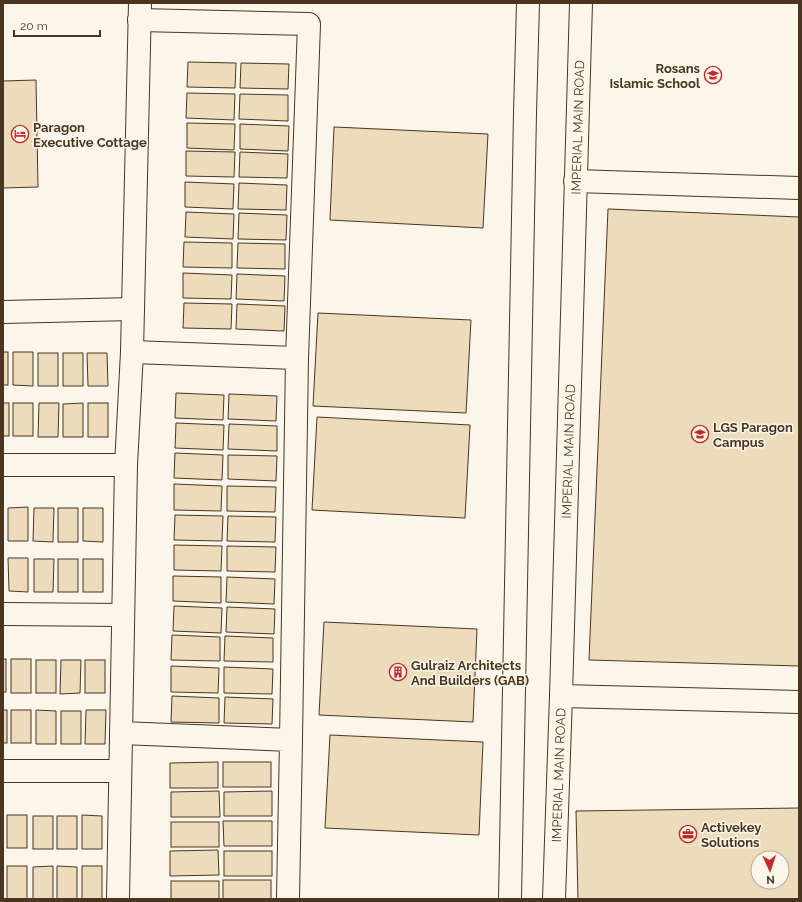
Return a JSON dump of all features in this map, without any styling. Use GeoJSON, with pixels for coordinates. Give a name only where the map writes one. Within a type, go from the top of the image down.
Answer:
{"type":"FeatureCollection","features":[{"type":"Feature","properties":{"kind":"street"},"geometry":{"type":"LineString","coordinates":[[510,899],[528,3]]}},
{"type":"Feature","properties":{"kind":"street","name":"IMPERIAL MAIN ROAD"},"geometry":{"type":"LineString","coordinates":[[554,899],[581,3]]}},
{"type":"Feature","properties":{"kind":"street"},"geometry":{"type":"LineString","coordinates":[[118,899],[126,465],[132,352],[140,12],[309,24],[297,358],[292,740],[288,899]]}},
{"type":"Feature","properties":{"kind":"street"},"geometry":{"type":"LineString","coordinates":[[575,181],[799,188]]}},
{"type":"Feature","properties":{"kind":"street"},"geometry":{"type":"LineString","coordinates":[[3,312],[133,309]]}},
{"type":"Feature","properties":{"kind":"street"},"geometry":{"type":"LineString","coordinates":[[132,352],[297,358]]}},
{"type":"Feature","properties":{"kind":"street"},"geometry":{"type":"LineString","coordinates":[[3,465],[126,465]]}},
{"type":"Feature","properties":{"kind":"street"},"geometry":{"type":"LineString","coordinates":[[3,614],[123,615]]}},
{"type":"Feature","properties":{"kind":"street"},"geometry":{"type":"LineString","coordinates":[[561,696],[799,702]]}},
{"type":"Feature","properties":{"kind":"street"},"geometry":{"type":"LineString","coordinates":[[121,733],[292,740]]}},
{"type":"Feature","properties":{"kind":"street"},"geometry":{"type":"LineString","coordinates":[[3,771],[120,771]]}},
{"type":"Feature","properties":{"kind":"building"},"geometry":{"type":"Polygon","coordinates":[[[188,62],[236,63],[235,88],[187,87],[188,62]]]}},
{"type":"Feature","properties":{"kind":"building"},"geometry":{"type":"Polygon","coordinates":[[[241,63],[289,64],[288,89],[240,88],[241,63]]]}},
{"type":"Feature","properties":{"kind":"building","name":"Paragon Executive Cottage"},"geometry":{"type":"Polygon","coordinates":[[[36,80],[38,187],[3,188],[3,81],[36,80]]]}},
{"type":"Feature","properties":{"kind":"building"},"geometry":{"type":"Polygon","coordinates":[[[187,93],[235,94],[234,120],[186,118],[187,93]]]}},
{"type":"Feature","properties":{"kind":"building"},"geometry":{"type":"Polygon","coordinates":[[[240,94],[288,95],[288,121],[239,119],[240,94]]]}},
{"type":"Feature","properties":{"kind":"building"},"geometry":{"type":"Polygon","coordinates":[[[187,123],[235,124],[234,150],[187,148],[187,123]]]}},
{"type":"Feature","properties":{"kind":"building"},"geometry":{"type":"Polygon","coordinates":[[[240,124],[289,126],[288,151],[240,149],[240,124]]]}},
{"type":"Feature","properties":{"kind":"building"},"geometry":{"type":"Polygon","coordinates":[[[334,127],[488,134],[483,228],[330,220],[334,127]]]}},
{"type":"Feature","properties":{"kind":"building"},"geometry":{"type":"Polygon","coordinates":[[[186,151],[235,152],[234,177],[186,176],[186,151]]]}},
{"type":"Feature","properties":{"kind":"building"},"geometry":{"type":"Polygon","coordinates":[[[240,152],[288,154],[287,178],[239,177],[240,152]]]}},
{"type":"Feature","properties":{"kind":"building"},"geometry":{"type":"Polygon","coordinates":[[[185,182],[234,184],[233,209],[185,207],[185,182]]]}},
{"type":"Feature","properties":{"kind":"building"},"geometry":{"type":"Polygon","coordinates":[[[239,183],[287,185],[286,210],[238,209],[239,183]]]}},
{"type":"Feature","properties":{"kind":"building"},"geometry":{"type":"Polygon","coordinates":[[[608,209],[799,217],[799,666],[589,660],[608,209]]]}},
{"type":"Feature","properties":{"kind":"building"},"geometry":{"type":"Polygon","coordinates":[[[186,212],[234,214],[233,239],[185,237],[186,212]]]}},
{"type":"Feature","properties":{"kind":"building"},"geometry":{"type":"Polygon","coordinates":[[[239,213],[287,215],[286,240],[238,239],[239,213]]]}},
{"type":"Feature","properties":{"kind":"building"},"geometry":{"type":"Polygon","coordinates":[[[184,242],[232,243],[232,268],[183,267],[184,242]]]}},
{"type":"Feature","properties":{"kind":"building"},"geometry":{"type":"Polygon","coordinates":[[[238,243],[285,244],[285,269],[237,268],[238,243]]]}},
{"type":"Feature","properties":{"kind":"building"},"geometry":{"type":"Polygon","coordinates":[[[183,273],[232,275],[231,299],[183,298],[183,273]]]}},
{"type":"Feature","properties":{"kind":"building"},"geometry":{"type":"Polygon","coordinates":[[[237,274],[285,276],[284,301],[236,299],[237,274]]]}},
{"type":"Feature","properties":{"kind":"building"},"geometry":{"type":"Polygon","coordinates":[[[184,303],[232,304],[231,329],[183,328],[184,303]]]}},
{"type":"Feature","properties":{"kind":"building"},"geometry":{"type":"Polygon","coordinates":[[[237,304],[285,306],[284,331],[236,329],[237,304]]]}},
{"type":"Feature","properties":{"kind":"building"},"geometry":{"type":"Polygon","coordinates":[[[318,313],[471,320],[466,413],[313,406],[318,313]]]}},
{"type":"Feature","properties":{"kind":"building"},"geometry":{"type":"Polygon","coordinates":[[[3,352],[8,352],[8,385],[3,385],[3,352]]]}},
{"type":"Feature","properties":{"kind":"building"},"geometry":{"type":"Polygon","coordinates":[[[13,352],[33,352],[33,386],[13,385],[13,352]]]}},
{"type":"Feature","properties":{"kind":"building"},"geometry":{"type":"Polygon","coordinates":[[[38,353],[58,353],[58,386],[38,386],[38,353]]]}},
{"type":"Feature","properties":{"kind":"building"},"geometry":{"type":"Polygon","coordinates":[[[63,353],[83,353],[83,386],[63,386],[63,353]]]}},
{"type":"Feature","properties":{"kind":"building"},"geometry":{"type":"Polygon","coordinates":[[[87,353],[107,353],[108,386],[88,386],[87,353]]]}},
{"type":"Feature","properties":{"kind":"building"},"geometry":{"type":"Polygon","coordinates":[[[176,393],[224,395],[223,420],[175,418],[176,393]]]}},
{"type":"Feature","properties":{"kind":"building"},"geometry":{"type":"Polygon","coordinates":[[[229,394],[277,396],[276,421],[228,419],[229,394]]]}},
{"type":"Feature","properties":{"kind":"building"},"geometry":{"type":"Polygon","coordinates":[[[3,403],[9,403],[9,436],[3,436],[3,403]]]}},
{"type":"Feature","properties":{"kind":"building"},"geometry":{"type":"Polygon","coordinates":[[[13,403],[33,403],[33,436],[13,436],[13,403]]]}},
{"type":"Feature","properties":{"kind":"building"},"geometry":{"type":"Polygon","coordinates":[[[39,403],[59,403],[58,437],[38,437],[39,403]]]}},
{"type":"Feature","properties":{"kind":"building"},"geometry":{"type":"Polygon","coordinates":[[[83,403],[83,437],[63,437],[63,404],[83,403]]]}},
{"type":"Feature","properties":{"kind":"building"},"geometry":{"type":"Polygon","coordinates":[[[88,403],[108,403],[108,437],[88,437],[88,403]]]}},
{"type":"Feature","properties":{"kind":"building"},"geometry":{"type":"Polygon","coordinates":[[[317,417],[470,425],[465,518],[312,510],[317,417]]]}},
{"type":"Feature","properties":{"kind":"building"},"geometry":{"type":"Polygon","coordinates":[[[176,423],[224,425],[223,450],[175,448],[176,423]]]}},
{"type":"Feature","properties":{"kind":"building"},"geometry":{"type":"Polygon","coordinates":[[[229,424],[277,426],[277,451],[228,449],[229,424]]]}},
{"type":"Feature","properties":{"kind":"building"},"geometry":{"type":"Polygon","coordinates":[[[175,453],[223,455],[222,480],[174,478],[175,453]]]}},
{"type":"Feature","properties":{"kind":"building"},"geometry":{"type":"Polygon","coordinates":[[[228,455],[277,456],[276,481],[228,479],[228,455]]]}},
{"type":"Feature","properties":{"kind":"building"},"geometry":{"type":"Polygon","coordinates":[[[174,484],[222,486],[221,511],[174,510],[174,484]]]}},
{"type":"Feature","properties":{"kind":"building"},"geometry":{"type":"Polygon","coordinates":[[[227,486],[276,487],[275,512],[227,511],[227,486]]]}},
{"type":"Feature","properties":{"kind":"building"},"geometry":{"type":"Polygon","coordinates":[[[28,507],[28,541],[8,541],[8,508],[28,507]]]}},
{"type":"Feature","properties":{"kind":"building"},"geometry":{"type":"Polygon","coordinates":[[[34,508],[54,508],[53,542],[33,541],[34,508]]]}},
{"type":"Feature","properties":{"kind":"building"},"geometry":{"type":"Polygon","coordinates":[[[58,508],[78,508],[78,542],[58,542],[58,508]]]}},
{"type":"Feature","properties":{"kind":"building"},"geometry":{"type":"Polygon","coordinates":[[[83,508],[103,508],[103,542],[83,541],[83,508]]]}},
{"type":"Feature","properties":{"kind":"building"},"geometry":{"type":"Polygon","coordinates":[[[175,515],[223,516],[222,541],[174,540],[175,515]]]}},
{"type":"Feature","properties":{"kind":"building"},"geometry":{"type":"Polygon","coordinates":[[[228,516],[276,517],[275,542],[227,541],[228,516]]]}},
{"type":"Feature","properties":{"kind":"building"},"geometry":{"type":"Polygon","coordinates":[[[174,545],[222,546],[221,571],[174,570],[174,545]]]}},
{"type":"Feature","properties":{"kind":"building"},"geometry":{"type":"Polygon","coordinates":[[[227,546],[276,547],[275,572],[227,571],[227,546]]]}},
{"type":"Feature","properties":{"kind":"building"},"geometry":{"type":"Polygon","coordinates":[[[8,558],[28,558],[28,592],[9,591],[8,558]]]}},
{"type":"Feature","properties":{"kind":"building"},"geometry":{"type":"Polygon","coordinates":[[[34,559],[54,559],[53,592],[34,592],[34,559]]]}},
{"type":"Feature","properties":{"kind":"building"},"geometry":{"type":"Polygon","coordinates":[[[58,559],[78,559],[78,592],[58,592],[58,559]]]}},
{"type":"Feature","properties":{"kind":"building"},"geometry":{"type":"Polygon","coordinates":[[[83,559],[103,559],[103,592],[83,592],[83,559]]]}},
{"type":"Feature","properties":{"kind":"building"},"geometry":{"type":"Polygon","coordinates":[[[173,576],[221,577],[221,603],[173,601],[173,576]]]}},
{"type":"Feature","properties":{"kind":"building"},"geometry":{"type":"Polygon","coordinates":[[[227,577],[275,579],[274,604],[226,602],[227,577]]]}},
{"type":"Feature","properties":{"kind":"building"},"geometry":{"type":"Polygon","coordinates":[[[174,606],[222,608],[221,633],[173,631],[174,606]]]}},
{"type":"Feature","properties":{"kind":"building"},"geometry":{"type":"Polygon","coordinates":[[[227,607],[275,609],[274,634],[226,632],[227,607]]]}},
{"type":"Feature","properties":{"kind":"building","name":"Gulraiz Architects And Builders (GAB)"},"geometry":{"type":"Polygon","coordinates":[[[324,622],[477,629],[473,722],[319,715],[324,622]]]}},
{"type":"Feature","properties":{"kind":"building"},"geometry":{"type":"Polygon","coordinates":[[[172,635],[220,637],[220,661],[171,660],[172,635]]]}},
{"type":"Feature","properties":{"kind":"building"},"geometry":{"type":"Polygon","coordinates":[[[225,636],[273,638],[273,662],[224,661],[225,636]]]}},
{"type":"Feature","properties":{"kind":"building"},"geometry":{"type":"Polygon","coordinates":[[[3,659],[6,659],[6,692],[3,692],[3,659]]]}},
{"type":"Feature","properties":{"kind":"building"},"geometry":{"type":"Polygon","coordinates":[[[11,659],[31,659],[31,693],[11,693],[11,659]]]}},
{"type":"Feature","properties":{"kind":"building"},"geometry":{"type":"Polygon","coordinates":[[[36,660],[56,660],[56,693],[36,693],[36,660]]]}},
{"type":"Feature","properties":{"kind":"building"},"geometry":{"type":"Polygon","coordinates":[[[61,660],[81,660],[80,693],[60,694],[61,660]]]}},
{"type":"Feature","properties":{"kind":"building"},"geometry":{"type":"Polygon","coordinates":[[[85,660],[105,660],[105,693],[85,693],[85,660]]]}},
{"type":"Feature","properties":{"kind":"building"},"geometry":{"type":"Polygon","coordinates":[[[171,666],[219,668],[218,693],[171,692],[171,666]]]}},
{"type":"Feature","properties":{"kind":"building"},"geometry":{"type":"Polygon","coordinates":[[[224,667],[273,669],[272,694],[224,693],[224,667]]]}},
{"type":"Feature","properties":{"kind":"building"},"geometry":{"type":"Polygon","coordinates":[[[172,696],[219,698],[219,723],[171,722],[172,696]]]}},
{"type":"Feature","properties":{"kind":"building"},"geometry":{"type":"Polygon","coordinates":[[[225,697],[273,699],[272,724],[224,723],[225,697]]]}},
{"type":"Feature","properties":{"kind":"building"},"geometry":{"type":"Polygon","coordinates":[[[3,710],[7,710],[7,743],[3,743],[3,710]]]}},
{"type":"Feature","properties":{"kind":"building"},"geometry":{"type":"Polygon","coordinates":[[[11,710],[31,710],[31,743],[11,743],[11,710]]]}},
{"type":"Feature","properties":{"kind":"building"},"geometry":{"type":"Polygon","coordinates":[[[36,710],[56,711],[56,744],[36,744],[36,710]]]}},
{"type":"Feature","properties":{"kind":"building"},"geometry":{"type":"Polygon","coordinates":[[[86,710],[106,710],[105,744],[85,744],[86,710]]]}},
{"type":"Feature","properties":{"kind":"building"},"geometry":{"type":"Polygon","coordinates":[[[61,711],[81,711],[81,744],[61,744],[61,711]]]}},
{"type":"Feature","properties":{"kind":"building"},"geometry":{"type":"Polygon","coordinates":[[[330,735],[483,742],[479,835],[325,828],[330,735]]]}},
{"type":"Feature","properties":{"kind":"building"},"geometry":{"type":"Polygon","coordinates":[[[218,762],[218,788],[170,788],[170,763],[218,762]]]}},
{"type":"Feature","properties":{"kind":"building"},"geometry":{"type":"Polygon","coordinates":[[[223,762],[271,762],[271,787],[223,787],[223,762]]]}},
{"type":"Feature","properties":{"kind":"building"},"geometry":{"type":"Polygon","coordinates":[[[219,791],[220,817],[171,817],[171,792],[219,791]]]}},
{"type":"Feature","properties":{"kind":"building"},"geometry":{"type":"Polygon","coordinates":[[[272,791],[272,816],[224,816],[224,792],[272,791]]]}},
{"type":"Feature","properties":{"kind":"building","name":"Activekey Solutions"},"geometry":{"type":"Polygon","coordinates":[[[799,808],[799,899],[578,899],[576,811],[799,808]]]}},
{"type":"Feature","properties":{"kind":"building"},"geometry":{"type":"Polygon","coordinates":[[[7,815],[27,815],[27,848],[7,848],[7,815]]]}},
{"type":"Feature","properties":{"kind":"building"},"geometry":{"type":"Polygon","coordinates":[[[82,815],[102,816],[102,849],[82,849],[82,815]]]}},
{"type":"Feature","properties":{"kind":"building"},"geometry":{"type":"Polygon","coordinates":[[[33,816],[53,816],[53,849],[33,849],[33,816]]]}},
{"type":"Feature","properties":{"kind":"building"},"geometry":{"type":"Polygon","coordinates":[[[57,816],[77,816],[77,849],[57,849],[57,816]]]}},
{"type":"Feature","properties":{"kind":"building"},"geometry":{"type":"Polygon","coordinates":[[[223,821],[272,821],[272,846],[224,846],[223,821]]]}},
{"type":"Feature","properties":{"kind":"building"},"geometry":{"type":"Polygon","coordinates":[[[171,822],[219,822],[219,847],[171,847],[171,822]]]}},
{"type":"Feature","properties":{"kind":"building"},"geometry":{"type":"Polygon","coordinates":[[[218,850],[219,875],[170,876],[170,851],[218,850]]]}},
{"type":"Feature","properties":{"kind":"building"},"geometry":{"type":"Polygon","coordinates":[[[224,851],[272,851],[272,876],[224,876],[224,851]]]}},
{"type":"Feature","properties":{"kind":"building"},"geometry":{"type":"Polygon","coordinates":[[[7,866],[27,866],[27,899],[7,899],[7,866]]]}},
{"type":"Feature","properties":{"kind":"building"},"geometry":{"type":"Polygon","coordinates":[[[53,866],[53,899],[33,899],[33,867],[53,866]]]}},
{"type":"Feature","properties":{"kind":"building"},"geometry":{"type":"Polygon","coordinates":[[[57,866],[77,867],[77,899],[57,899],[57,866]]]}},
{"type":"Feature","properties":{"kind":"building"},"geometry":{"type":"Polygon","coordinates":[[[82,866],[102,866],[102,899],[82,899],[82,866]]]}},
{"type":"Feature","properties":{"kind":"building"},"geometry":{"type":"Polygon","coordinates":[[[223,880],[271,880],[271,899],[223,899],[223,880]]]}},
{"type":"Feature","properties":{"kind":"building"},"geometry":{"type":"Polygon","coordinates":[[[171,881],[219,881],[219,899],[171,899],[171,881]]]}},
{"type":"Feature","properties":{"kind":"place","name":"Rosans Islamic School"},"geometry":{"type":"Point","coordinates":[713,75]}},
{"type":"Feature","properties":{"kind":"place","name":"Paragon Executive Cottage"},"geometry":{"type":"Point","coordinates":[20,134]}},
{"type":"Feature","properties":{"kind":"place","name":"LGS Paragon Campus"},"geometry":{"type":"Point","coordinates":[700,434]}},
{"type":"Feature","properties":{"kind":"place","name":"Gulraiz Architects And Builders (GAB)"},"geometry":{"type":"Point","coordinates":[398,672]}},
{"type":"Feature","properties":{"kind":"place","name":"Activekey Solutions"},"geometry":{"type":"Point","coordinates":[688,834]}}]}
